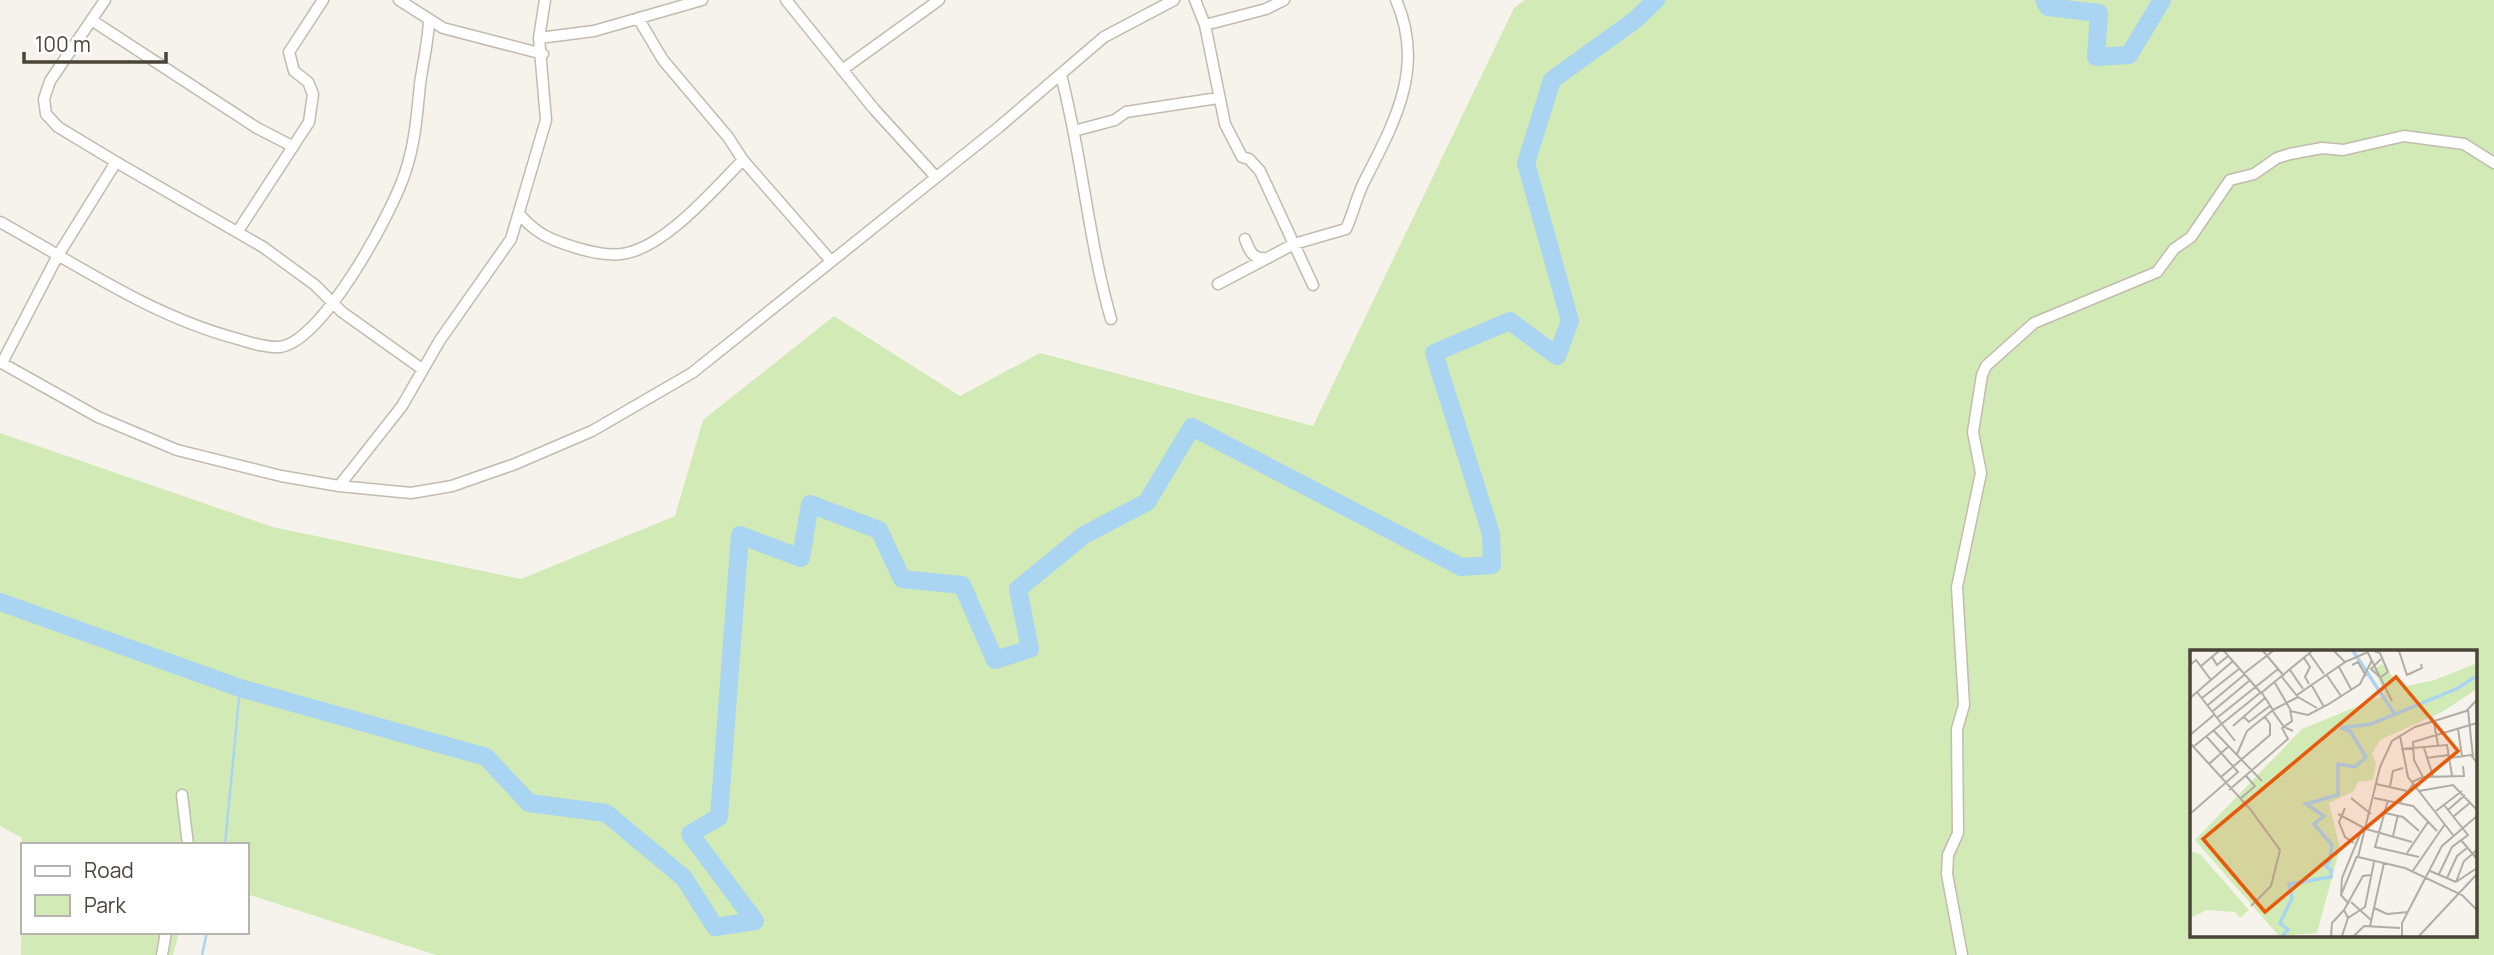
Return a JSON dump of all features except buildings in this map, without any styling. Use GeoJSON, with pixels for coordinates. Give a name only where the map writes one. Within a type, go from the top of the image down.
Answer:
{"type":"FeatureCollection","features":[{"type":"Feature","properties":{"kind":"street"},"geometry":{"type":"LineString","coordinates":[[105,0],[50,82],[44,99],[46,114],[58,127],[238,231],[303,275],[332,304],[422,369]]}},
{"type":"Feature","properties":{"kind":"street"},"geometry":{"type":"LineString","coordinates":[[238,231],[309,122],[313,94],[308,82],[294,71],[289,52],[323,0]]}},
{"type":"Feature","properties":{"kind":"street"},"geometry":{"type":"LineString","coordinates":[[399,0],[443,28],[543,54]]}},
{"type":"Feature","properties":{"kind":"street"},"geometry":{"type":"LineString","coordinates":[[339,486],[402,406],[422,369],[496,263],[521,216],[546,120],[543,54],[539,38],[545,0]]}},
{"type":"Feature","properties":{"kind":"street"},"geometry":{"type":"LineString","coordinates":[[539,38],[594,31],[702,0]]}},
{"type":"Feature","properties":{"kind":"street"},"geometry":{"type":"LineString","coordinates":[[786,0],[842,70],[935,176]]}},
{"type":"Feature","properties":{"kind":"street"},"geometry":{"type":"LineString","coordinates":[[842,70],[939,0]]}},
{"type":"Feature","properties":{"kind":"street"},"geometry":{"type":"LineString","coordinates":[[116,162],[57,257],[1,362],[99,417],[177,450],[281,476],[339,486],[396,493],[435,492],[503,469],[592,430],[692,373],[1061,75],[1104,37],[1174,0]]}},
{"type":"Feature","properties":{"kind":"street"},"geometry":{"type":"LineString","coordinates":[[1195,0],[1206,25],[1225,124],[1242,157],[1249,159],[1260,171],[1313,285]]}},
{"type":"Feature","properties":{"kind":"street"},"geometry":{"type":"LineString","coordinates":[[1206,25],[1266,9],[1284,0]]}},
{"type":"Feature","properties":{"kind":"street"},"geometry":{"type":"LineString","coordinates":[[1217,284],[1294,244],[1346,229],[1402,103],[1409,60],[1409,40],[1407,24],[1396,0]]}},
{"type":"Feature","properties":{"kind":"street"},"geometry":{"type":"LineString","coordinates":[[638,18],[663,60],[728,137],[743,160],[831,261]]}},
{"type":"Feature","properties":{"kind":"street"},"geometry":{"type":"LineString","coordinates":[[93,21],[257,128],[292,146]]}},
{"type":"Feature","properties":{"kind":"street"},"geometry":{"type":"LineString","coordinates":[[0,222],[57,257],[178,320],[261,346],[282,347],[305,333],[332,304],[366,252],[405,175],[416,133],[429,21]]}},
{"type":"Feature","properties":{"kind":"street"},"geometry":{"type":"LineString","coordinates":[[1061,75],[1074,131],[1101,287],[1111,319]]}},
{"type":"Feature","properties":{"kind":"street"},"geometry":{"type":"LineString","coordinates":[[1074,131],[1115,120],[1126,112],[1218,98]]}},
{"type":"Feature","properties":{"kind":"street"},"geometry":{"type":"LineString","coordinates":[[1962,955],[1947,874],[1948,855],[1958,834],[1957,729],[1964,705],[1956,587],[1981,473],[1973,432],[1982,375],[1986,366],[2034,323],[2157,272],[2174,249],[2191,237],[2230,180],[2254,174],[2277,158],[2322,148],[2343,150],[2404,136],[2464,144],[2494,163]]}},
{"type":"Feature","properties":{"kind":"street"},"geometry":{"type":"LineString","coordinates":[[521,216],[537,234],[559,243],[588,251],[624,254],[669,229],[743,160]]}},
{"type":"Feature","properties":{"kind":"street"},"geometry":{"type":"LineString","coordinates":[[1245,239],[1251,254],[1259,259],[1269,258]]}},
{"type":"Feature","properties":{"kind":"street"},"geometry":{"type":"LineString","coordinates":[[182,795],[188,843]]}},
{"type":"Feature","properties":{"kind":"street"},"geometry":{"type":"LineString","coordinates":[[162,955],[166,934]]}},
{"type":"Feature","properties":{"kind":"green space"},"geometry":{"type":"Polygon","coordinates":[[[1525,0],[2494,0],[2494,955],[436,955],[248,894],[248,843],[22,843],[22,838],[0,826],[0,433],[273,527],[521,579],[675,516],[703,420],[834,316],[960,396],[1040,353],[1313,426],[1514,8],[1525,0]]]}},
{"type":"Feature","properties":{"kind":"green space"},"geometry":{"type":"Polygon","coordinates":[[[21,934],[178,934],[173,955],[21,955],[21,934]]]}},
{"type":"Feature","properties":{"kind":"waterway"},"geometry":{"type":"LineString","coordinates":[[0,602],[240,688],[486,757],[529,803],[606,813],[684,878],[715,927],[755,921],[690,834],[719,817],[740,535],[801,558],[810,504],[879,530],[902,579],[962,585],[995,660],[1030,649],[1018,589],[1084,535],[1147,502],[1192,427],[1461,567],[1492,565],[1491,534],[1434,353],[1510,321],[1557,356],[1570,321],[1526,163],[1552,80],[1635,20],[1656,0]]}},
{"type":"Feature","properties":{"kind":"waterway"},"geometry":{"type":"LineString","coordinates":[[2044,0],[2048,7],[2099,13],[2096,57],[2129,55],[2162,0]]}},
{"type":"Feature","properties":{"kind":"waterway"},"geometry":{"type":"LineString","coordinates":[[225,843],[240,688]]}},
{"type":"Feature","properties":{"kind":"waterway"},"geometry":{"type":"LineString","coordinates":[[202,955],[207,934]]}}]}
